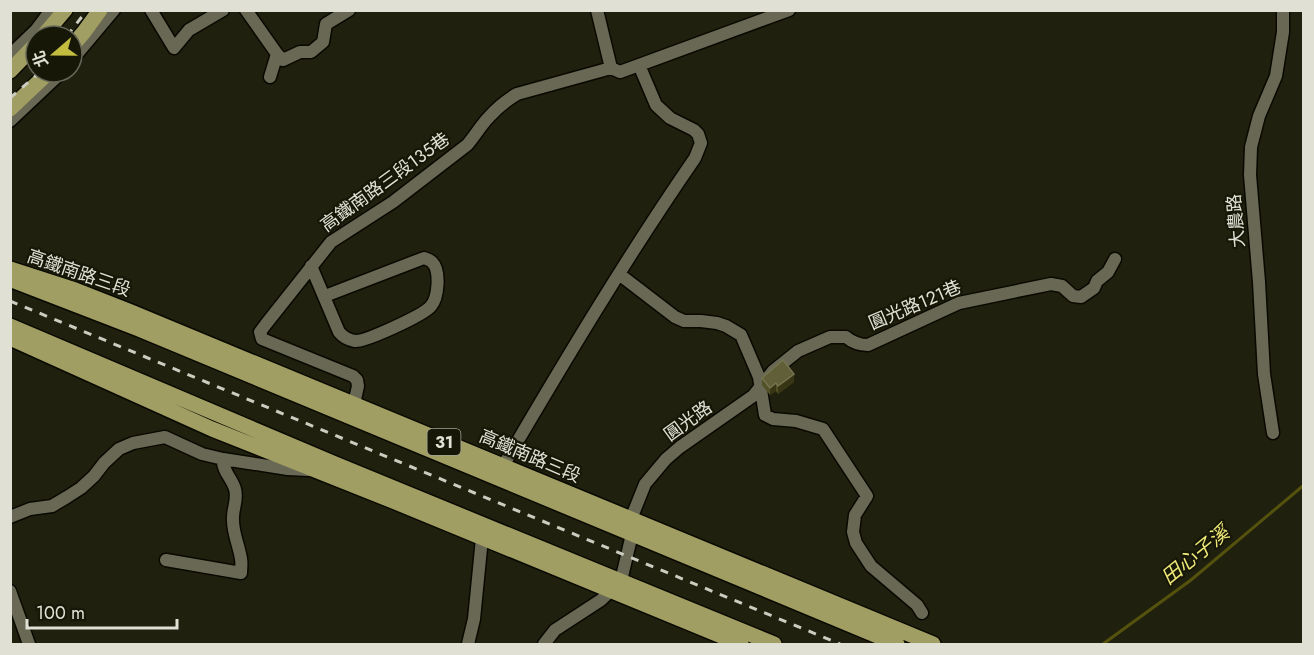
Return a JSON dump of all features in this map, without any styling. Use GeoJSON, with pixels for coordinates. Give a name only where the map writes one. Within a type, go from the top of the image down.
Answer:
{"type":"FeatureCollection","features":[{"type":"Feature","properties":{"kind":"main road"},"geometry":{"type":"LineString","coordinates":[[53,24],[65,10]]}},
{"type":"Feature","properties":{"kind":"main road"},"geometry":{"type":"LineString","coordinates":[[84,32],[100,10]]}},
{"type":"Feature","properties":{"kind":"main road"},"geometry":{"type":"LineString","coordinates":[[10,70],[24,56]]}},
{"type":"Feature","properties":{"kind":"main road"},"geometry":{"type":"LineString","coordinates":[[10,109],[36,84]]}},
{"type":"Feature","properties":{"kind":"main road","name":"高鐵南路三段"},"geometry":{"type":"LineString","coordinates":[[10,269],[75,290],[354,404],[502,466],[631,527]]}},
{"type":"Feature","properties":{"kind":"main road","name":"高鐵南路三段"},"geometry":{"type":"LineString","coordinates":[[10,279],[139,329],[397,436],[631,527],[871,626],[933,645]]}},
{"type":"Feature","properties":{"kind":"main road"},"geometry":{"type":"LineString","coordinates":[[10,326],[616,586],[741,645]]}},
{"type":"Feature","properties":{"kind":"main road"},"geometry":{"type":"LineString","coordinates":[[10,338],[212,429],[482,538],[774,645]]}},
{"type":"Feature","properties":{"kind":"main road"},"geometry":{"type":"LineString","coordinates":[[354,404],[397,436]]}},
{"type":"Feature","properties":{"kind":"main road"},"geometry":{"type":"LineString","coordinates":[[335,464],[393,501]]}},
{"type":"Feature","properties":{"kind":"main road","name":"高鐵南路三段"},"geometry":{"type":"LineString","coordinates":[[871,626],[897,645]]}},
{"type":"Feature","properties":{"kind":"street"},"geometry":{"type":"LineString","coordinates":[[10,54],[36,30],[51,10]]}},
{"type":"Feature","properties":{"kind":"street"},"geometry":{"type":"LineString","coordinates":[[84,46],[114,10]]}},
{"type":"Feature","properties":{"kind":"street"},"geometry":{"type":"LineString","coordinates":[[151,10],[174,48],[189,30],[223,10]]}},
{"type":"Feature","properties":{"kind":"street"},"geometry":{"type":"LineString","coordinates":[[246,10],[283,60],[300,52],[311,52],[323,42],[326,24],[349,10]]}},
{"type":"Feature","properties":{"kind":"street"},"geometry":{"type":"LineString","coordinates":[[597,10],[611,69]]}},
{"type":"Feature","properties":{"kind":"street","name":"高鐵南路三段135巷"},"geometry":{"type":"LineString","coordinates":[[354,404],[358,386],[357,380],[352,376],[262,339],[260,332],[331,242],[393,202],[467,145],[488,117],[517,94],[611,69],[620,72],[789,10]]}},
{"type":"Feature","properties":{"kind":"street","name":"大農路"},"geometry":{"type":"LineString","coordinates":[[1273,433],[1264,374],[1250,175],[1251,147],[1259,116],[1276,76],[1283,32],[1283,10]]}},
{"type":"Feature","properties":{"kind":"street"},"geometry":{"type":"LineString","coordinates":[[270,77],[277,54]]}},
{"type":"Feature","properties":{"kind":"street"},"geometry":{"type":"LineString","coordinates":[[502,466],[580,335],[656,214],[695,158],[700,143],[698,134],[670,118],[656,105],[639,65]]}},
{"type":"Feature","properties":{"kind":"street"},"geometry":{"type":"LineString","coordinates":[[10,120],[49,84]]}},
{"type":"Feature","properties":{"kind":"street"},"geometry":{"type":"LineString","coordinates":[[311,266],[342,336],[355,341],[365,340],[419,315],[432,306],[438,279],[437,269],[431,261],[424,258],[325,296]]}},
{"type":"Feature","properties":{"kind":"street","name":"圓光路121巷"},"geometry":{"type":"LineString","coordinates":[[759,387],[773,371],[798,351],[830,338],[846,337],[860,345],[868,345],[959,303],[1051,284],[1062,286],[1073,296],[1081,297],[1094,288],[1097,281],[1108,272],[1115,259]]}},
{"type":"Feature","properties":{"kind":"street"},"geometry":{"type":"LineString","coordinates":[[619,274],[675,317],[684,321],[717,323],[741,335],[756,369],[765,415],[773,419],[796,421],[823,429],[867,496],[855,515],[853,532],[856,543],[871,566],[917,605],[922,613]]}},
{"type":"Feature","properties":{"kind":"street","name":"圓光路"},"geometry":{"type":"LineString","coordinates":[[616,586],[645,484],[666,459],[680,447],[753,396],[759,387]]}},
{"type":"Feature","properties":{"kind":"street"},"geometry":{"type":"LineString","coordinates":[[10,517],[30,509],[52,506],[67,497],[94,476],[119,449],[133,443],[165,437],[202,454],[224,459],[288,469],[315,470]]}},
{"type":"Feature","properties":{"kind":"street"},"geometry":{"type":"LineString","coordinates":[[166,560],[241,573],[241,560],[232,525],[237,501],[235,489],[226,473],[224,459]]}},
{"type":"Feature","properties":{"kind":"street"},"geometry":{"type":"LineString","coordinates":[[468,645],[474,619],[482,538]]}},
{"type":"Feature","properties":{"kind":"street"},"geometry":{"type":"LineString","coordinates":[[544,645],[555,630],[601,600],[616,586]]}},
{"type":"Feature","properties":{"kind":"street"},"geometry":{"type":"LineString","coordinates":[[10,591],[29,645]]}},
{"type":"Feature","properties":{"kind":"building"},"geometry":{"type":"Polygon","coordinates":[[[783,360],[794,374],[778,386],[776,383],[770,388],[762,378],[783,360]]]}},
{"type":"Feature","properties":{"kind":"waterway","name":"田心子溪"},"geometry":{"type":"LineString","coordinates":[[1103,644],[1191,580],[1304,485]]}},
{"type":"Feature","properties":{"kind":"railway"},"geometry":{"type":"LineString","coordinates":[[76,24],[87,10]]}},
{"type":"Feature","properties":{"kind":"railway"},"geometry":{"type":"LineString","coordinates":[[10,98],[26,84]]}},
{"type":"Feature","properties":{"kind":"railway"},"geometry":{"type":"LineString","coordinates":[[10,301],[840,644]]}}]}
